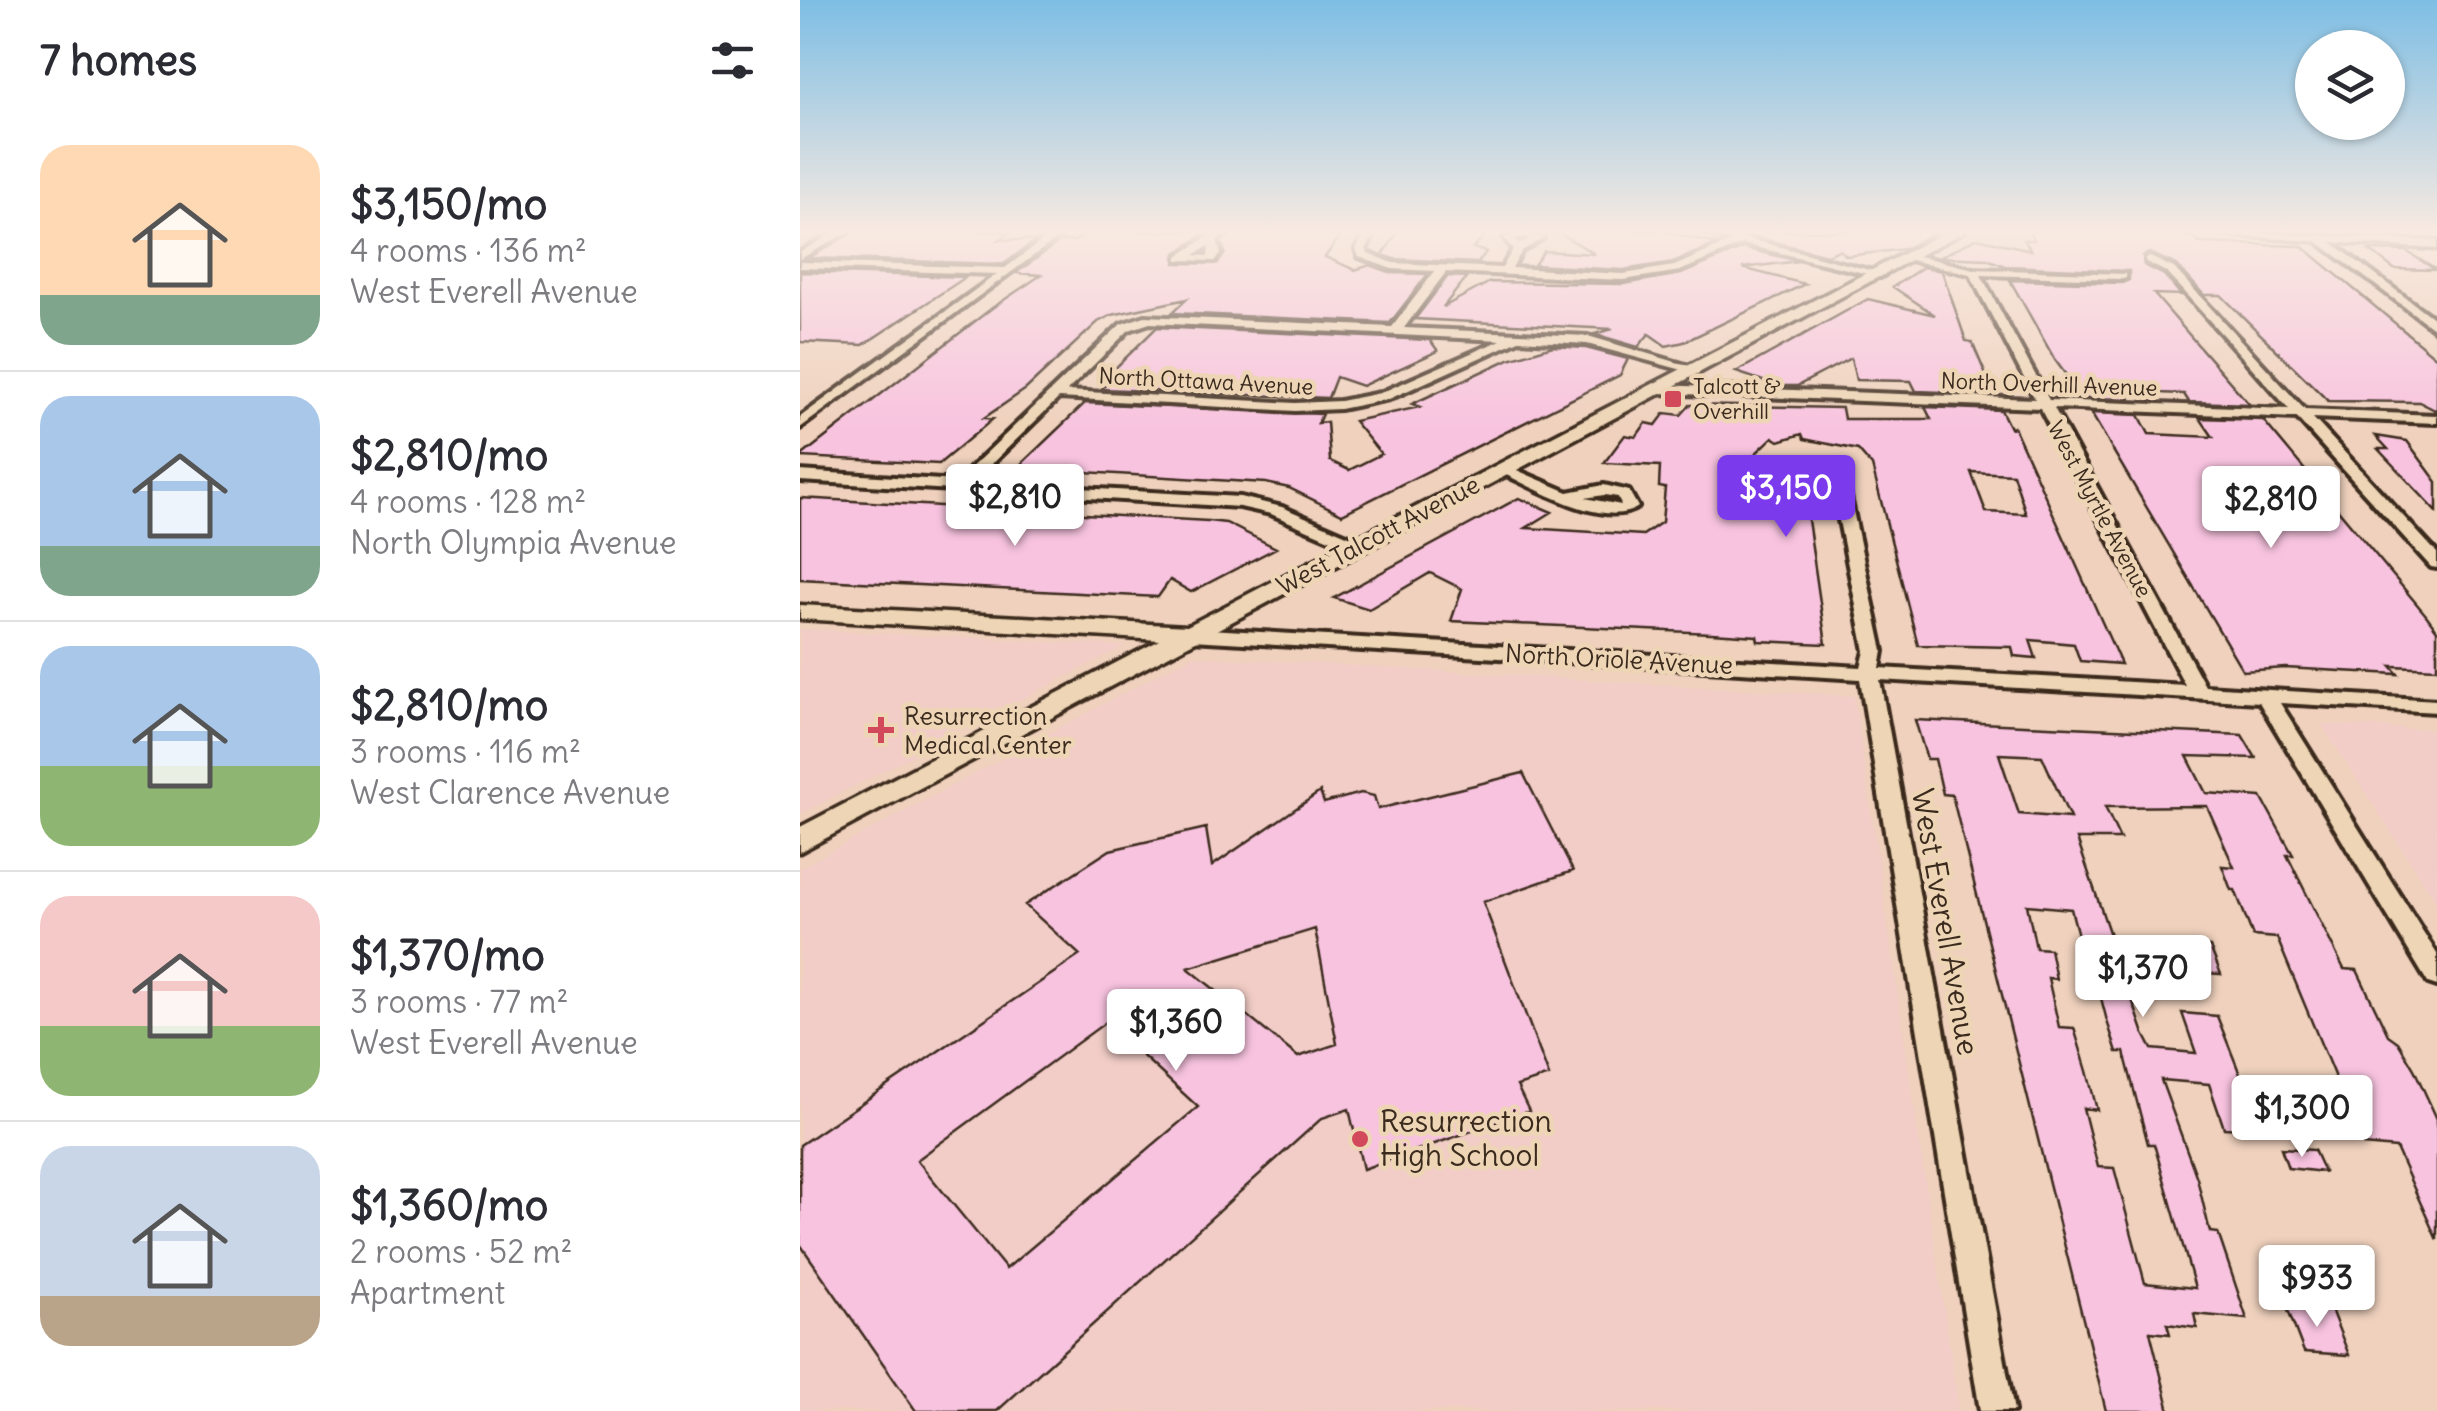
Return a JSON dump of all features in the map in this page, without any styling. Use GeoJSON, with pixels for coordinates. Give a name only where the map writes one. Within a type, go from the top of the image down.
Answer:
{"type":"FeatureCollection","features":[{"type":"Feature","properties":{"kind":"street"},"geometry":{"type":"LineString","coordinates":[[800,424],[972,297]]}},
{"type":"Feature","properties":{"kind":"street"},"geometry":{"type":"LineString","coordinates":[[1397,329],[1422,297]]}},
{"type":"Feature","properties":{"kind":"street","name":"West Talcott Avenue"},"geometry":{"type":"LineString","coordinates":[[800,841],[1836,297]]}},
{"type":"Feature","properties":{"kind":"street","name":"West Myrtle Avenue"},"geometry":{"type":"LineString","coordinates":[[1987,297],[2200,693]]}},
{"type":"Feature","properties":{"kind":"street"},"geometry":{"type":"LineString","coordinates":[[2194,297],[2437,563]]}},
{"type":"Feature","properties":{"kind":"street"},"geometry":{"type":"LineString","coordinates":[[2396,297],[2437,328]]}},
{"type":"Feature","properties":{"kind":"street"},"geometry":{"type":"LineString","coordinates":[[962,484],[1126,327],[1140,320],[1520,336],[1607,344],[1697,370]]}},
{"type":"Feature","properties":{"kind":"street","name":"North Ottawa Avenue"},"geometry":{"type":"LineString","coordinates":[[1056,394],[1295,407],[1340,405],[1384,396],[1520,336]]}},
{"type":"Feature","properties":{"kind":"street","name":"North Overhill Avenue"},"geometry":{"type":"LineString","coordinates":[[1659,389],[2437,419]]}},
{"type":"Feature","properties":{"kind":"street","name":"West Everell Avenue"},"geometry":{"type":"LineString","coordinates":[[1810,463],[1834,472],[1841,488],[1874,651],[1870,674],[1997,1411]]}},
{"type":"Feature","properties":{"kind":"street"},"geometry":{"type":"LineString","coordinates":[[1505,469],[1570,496]]}},
{"type":"Feature","properties":{"kind":"street"},"geometry":{"type":"LineString","coordinates":[[800,476],[1240,502],[1276,510],[1357,546]]}},
{"type":"Feature","properties":{"kind":"street","name":"North Oriole Avenue"},"geometry":{"type":"LineString","coordinates":[[800,612],[2437,706]]}},
{"type":"Feature","properties":{"kind":"street"},"geometry":{"type":"LineString","coordinates":[[2266,696],[2437,976]]}},
{"type":"Feature","properties":{"kind":"shaded area","name":"Resurrection Medical Center"},"geometry":{"type":"Polygon","coordinates":[[[800,629],[1125,646],[800,814],[800,629]]]}},
{"type":"Feature","properties":{"kind":"shaded area","name":"Resurrection High School"},"geometry":{"type":"Polygon","coordinates":[[[1192,656],[1854,696],[1959,1411],[800,1411],[800,868],[1192,656]]]}},
{"type":"Feature","properties":{"kind":"shaded area"},"geometry":{"type":"Polygon","coordinates":[[[2321,724],[2437,730],[2437,903],[2321,724]]]}},
{"type":"Feature","properties":{"kind":"building"},"geometry":{"type":"Polygon","coordinates":[[[800,297],[936,297],[863,345],[800,342],[800,297]]]}},
{"type":"Feature","properties":{"kind":"building"},"geometry":{"type":"Polygon","coordinates":[[[1009,297],[1410,297],[1390,323],[1172,313],[1187,299],[1112,315],[1098,322],[1026,389],[984,418],[993,419],[939,464],[800,457],[1009,297]]]}},
{"type":"Feature","properties":{"kind":"building"},"geometry":{"type":"Polygon","coordinates":[[[1432,297],[1451,297],[1443,307],[1462,297],[1778,297],[1684,342],[1666,346],[1649,334],[1638,347],[1594,334],[1613,329],[1415,319],[1432,297]]]}},
{"type":"Feature","properties":{"kind":"building"},"geometry":{"type":"Polygon","coordinates":[[[1908,297],[1951,297],[1966,341],[1972,342],[1994,394],[1916,391],[1911,381],[1856,380],[1851,358],[1797,386],[1778,386],[1736,372],[1868,299],[1935,315],[1908,297]]]}},
{"type":"Feature","properties":{"kind":"building"},"geometry":{"type":"Polygon","coordinates":[[[2019,297],[2156,297],[2249,404],[2189,402],[2184,394],[2133,392],[2127,393],[2130,399],[2083,398],[2055,360],[2019,297]]]}},
{"type":"Feature","properties":{"kind":"building"},"geometry":{"type":"Polygon","coordinates":[[[2223,297],[2363,297],[2437,358],[2437,411],[2419,402],[2328,401],[2223,297]]]}},
{"type":"Feature","properties":{"kind":"building"},"geometry":{"type":"Polygon","coordinates":[[[1157,327],[1430,340],[1438,351],[1362,386],[1336,377],[1328,398],[1101,389],[1110,381],[1102,381],[1157,327]]]}},
{"type":"Feature","properties":{"kind":"building"},"geometry":{"type":"Polygon","coordinates":[[[1553,346],[1586,348],[1628,359],[1620,375],[1342,514],[1289,488],[1266,483],[1017,468],[1085,403],[1322,414],[1318,423],[1327,422],[1330,461],[1349,470],[1381,454],[1354,421],[1420,407],[1412,404],[1509,359],[1553,346]]]}},
{"type":"Feature","properties":{"kind":"building"},"geometry":{"type":"Polygon","coordinates":[[[1690,405],[1842,408],[1844,419],[1931,419],[1925,407],[2001,410],[2010,428],[2014,427],[2121,664],[2080,661],[2074,644],[2030,640],[2036,658],[2014,656],[2012,647],[1918,645],[1872,466],[1858,450],[1804,439],[1802,434],[1779,441],[1773,437],[1754,455],[1754,482],[1803,485],[1826,644],[1758,641],[1757,636],[1711,633],[1451,621],[1462,589],[1430,573],[1369,609],[1334,598],[1519,498],[1552,512],[1526,528],[1643,535],[1662,522],[1665,488],[1659,487],[1660,466],[1604,463],[1625,435],[1636,437],[1646,423],[1656,425],[1665,413],[1681,415],[1690,405]],[[1971,472],[1986,512],[2026,514],[2013,474],[1971,472]]]}},
{"type":"Feature","properties":{"kind":"building"},"geometry":{"type":"Polygon","coordinates":[[[2091,413],[2139,415],[2149,434],[2213,437],[2200,418],[2263,420],[2437,630],[2437,668],[2391,666],[2398,674],[2285,668],[2243,671],[2091,413]]]}},
{"type":"Feature","properties":{"kind":"building"},"geometry":{"type":"Polygon","coordinates":[[[2376,436],[2407,441],[2437,482],[2437,512],[2378,449],[2388,449],[2376,436]]]}},
{"type":"Feature","properties":{"kind":"building"},"geometry":{"type":"Polygon","coordinates":[[[800,498],[1208,521],[1226,523],[1276,548],[1191,592],[1170,580],[1158,597],[800,579],[800,498]]]}},
{"type":"Feature","properties":{"kind":"building"},"geometry":{"type":"Polygon","coordinates":[[[1915,720],[2242,735],[2256,758],[2187,756],[2206,793],[2261,797],[2293,855],[2287,855],[2344,969],[2357,970],[2388,1035],[2398,1042],[2414,1069],[2437,1119],[2437,1240],[2396,1148],[2363,1145],[2277,938],[2253,936],[2235,890],[2231,890],[2222,866],[2234,867],[2207,806],[2105,807],[2120,839],[2077,839],[2144,1034],[2152,1049],[2196,1053],[2182,1013],[2217,1016],[2262,1130],[2224,1128],[2209,1084],[2161,1080],[2197,1178],[2210,1232],[2218,1233],[2247,1319],[2194,1314],[2197,1328],[2167,1324],[2170,1334],[2150,1332],[2170,1411],[2106,1411],[1952,795],[1943,794],[1935,759],[1927,759],[1915,720]],[[1999,754],[2019,814],[2070,818],[2042,756],[1999,754]],[[2027,905],[2036,948],[2050,949],[2056,979],[2048,978],[2059,1027],[2074,1028],[2087,1071],[2097,1110],[2083,1108],[2098,1167],[2114,1168],[2145,1283],[2195,1288],[2154,1144],[2148,1144],[2124,1052],[2117,1052],[2087,944],[2080,943],[2071,909],[2027,905]]]}},
{"type":"Feature","properties":{"kind":"building","name":"Resurrection High School"},"geometry":{"type":"Polygon","coordinates":[[[1523,773],[1573,871],[1483,902],[1549,1076],[1517,1086],[1529,1111],[1363,1169],[1349,1109],[1322,1118],[997,1411],[916,1411],[800,1244],[800,1145],[1080,955],[1025,905],[1110,850],[1206,828],[1212,866],[1320,792],[1324,803],[1361,793],[1374,796],[1378,809],[1523,773]],[[1315,929],[1188,968],[1298,1057],[1337,1044],[1315,929]],[[1106,1022],[917,1160],[1006,1269],[1198,1107],[1106,1022]]]}},
{"type":"Feature","properties":{"kind":"building"},"geometry":{"type":"Polygon","coordinates":[[[2170,944],[2210,947],[2221,974],[2179,971],[2170,944]]]}},
{"type":"Feature","properties":{"kind":"building"},"geometry":{"type":"Polygon","coordinates":[[[2281,1148],[2314,1150],[2324,1172],[2288,1168],[2281,1148]]]}},
{"type":"Feature","properties":{"kind":"building"},"geometry":{"type":"Polygon","coordinates":[[[2286,1305],[2330,1307],[2349,1355],[2304,1352],[2286,1305]]]}},
{"type":"Feature","properties":{"kind":"place","name":"Talcott & Overhill"},"geometry":{"type":"Point","coordinates":[1673,399]}},
{"type":"Feature","properties":{"kind":"place","name":"Resurrection Medical Center"},"geometry":{"type":"Point","coordinates":[881,730]}},
{"type":"Feature","properties":{"kind":"place","name":"Resurrection High School"},"geometry":{"type":"Point","coordinates":[1360,1139]}}]}
